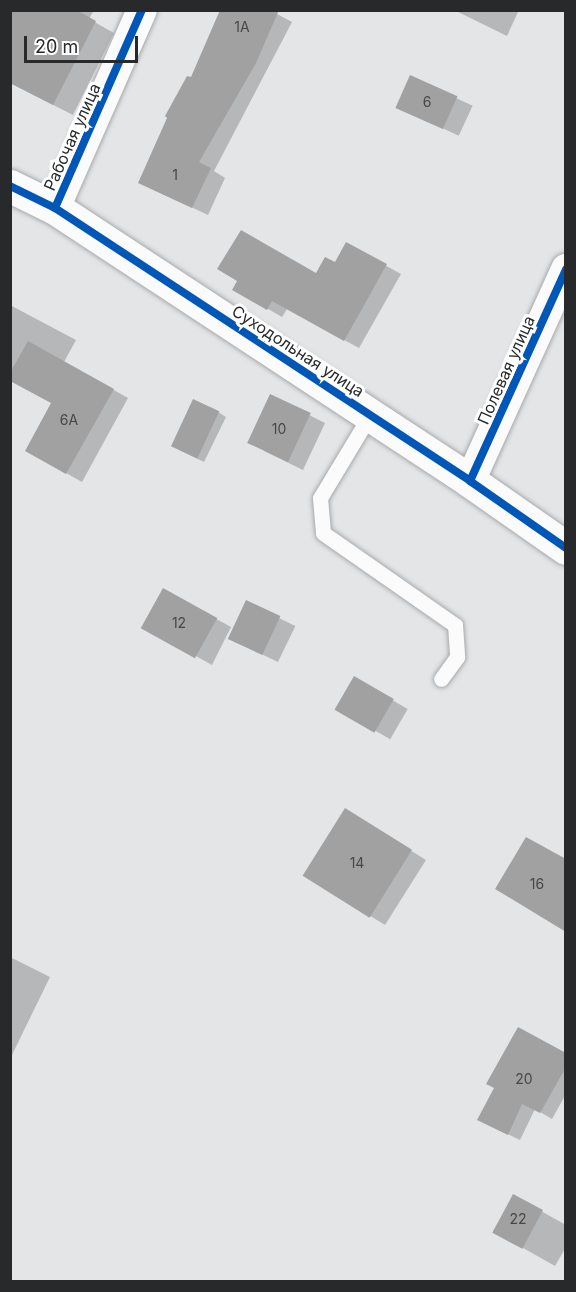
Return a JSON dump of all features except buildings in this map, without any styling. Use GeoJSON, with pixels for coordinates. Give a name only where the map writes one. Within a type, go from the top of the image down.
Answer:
{"type":"FeatureCollection","features":[{"type":"Feature","properties":{"kind":"street","name":"Рабочая улица"},"geometry":{"type":"LineString","coordinates":[[56,208],[142,10]]}},
{"type":"Feature","properties":{"kind":"street","name":"Суходольная улица"},"geometry":{"type":"LineString","coordinates":[[10,186],[56,208],[470,481],[566,548]]}},
{"type":"Feature","properties":{"kind":"street","name":"Полевая улица"},"geometry":{"type":"LineString","coordinates":[[470,481],[566,269]]}},
{"type":"Feature","properties":{"kind":"lane"},"geometry":{"type":"LineString","coordinates":[[370,415],[320,498],[323,533],[455,625],[457,657],[441,679]]}},
{"type":"Feature","properties":{"kind":"cycle path"},"geometry":{"type":"LineString","coordinates":[[55,208],[142,10]]}},
{"type":"Feature","properties":{"kind":"cycle path"},"geometry":{"type":"LineString","coordinates":[[10,186],[55,208],[470,481],[566,548]]}},
{"type":"Feature","properties":{"kind":"cycle path"},"geometry":{"type":"LineString","coordinates":[[470,481],[566,269]]}}]}
